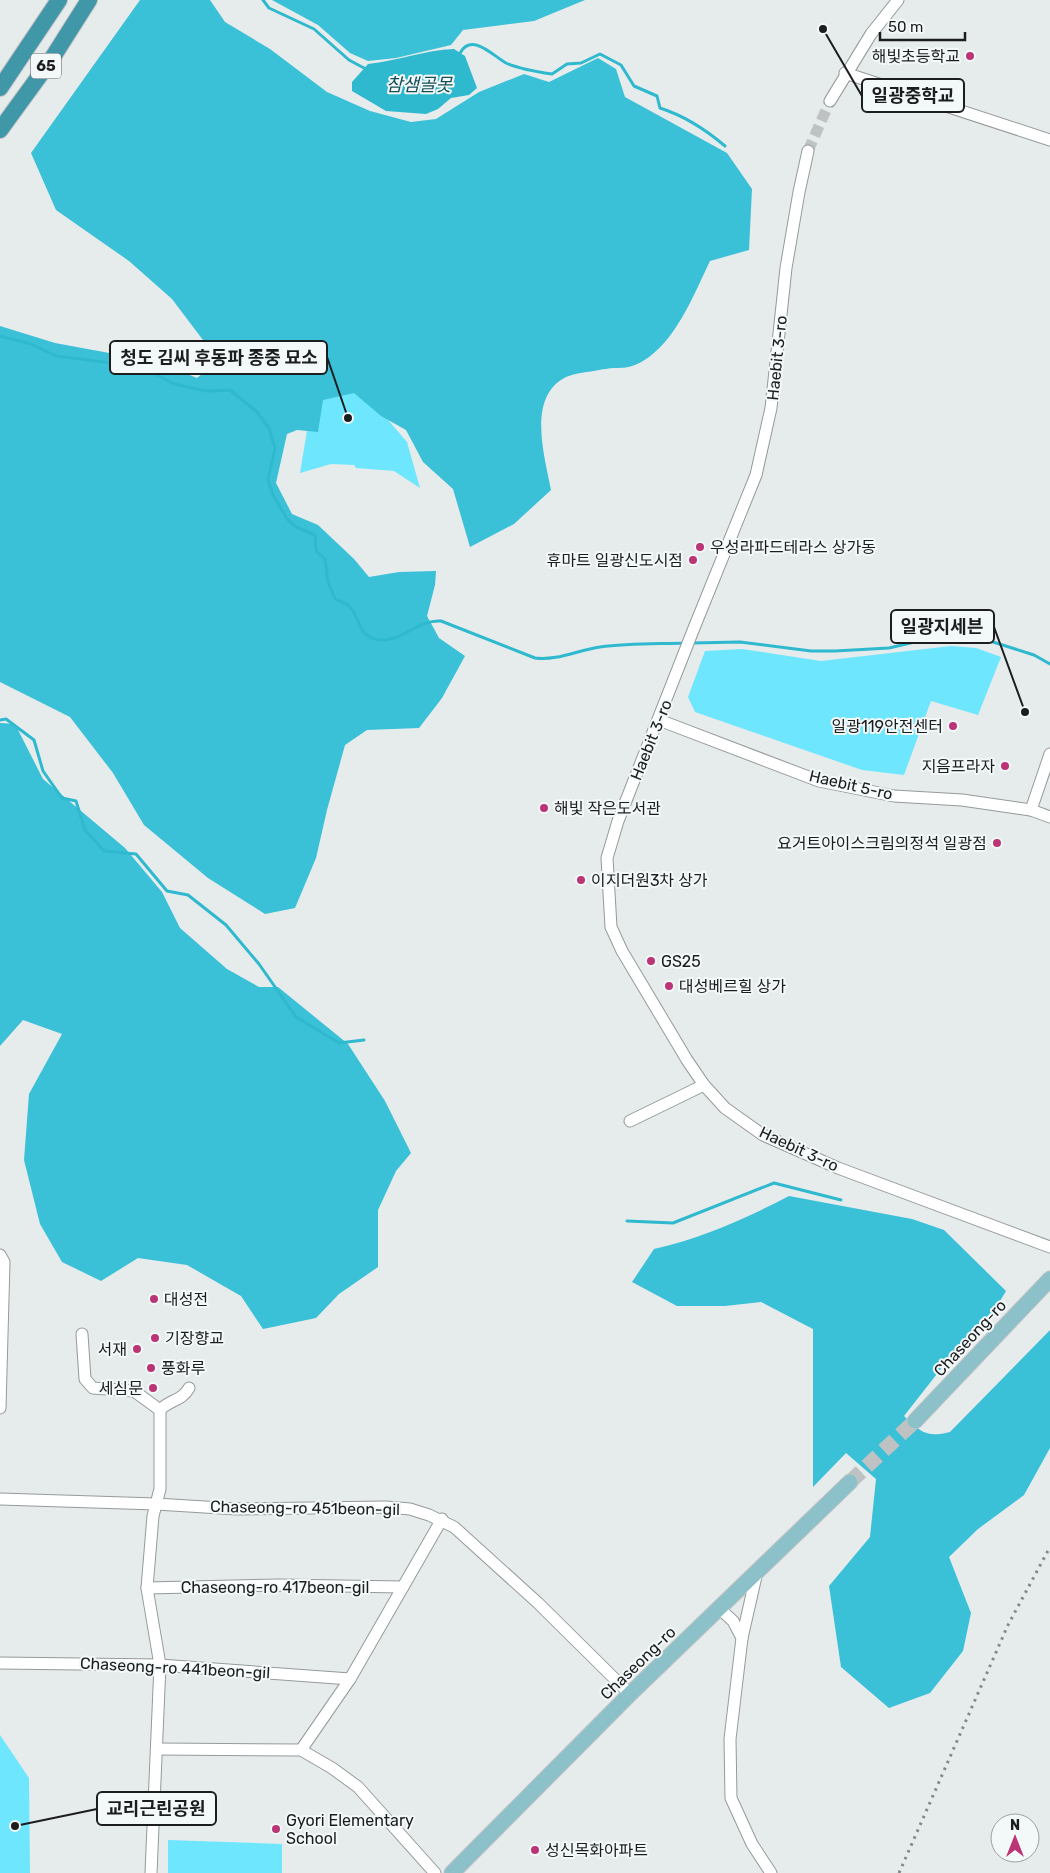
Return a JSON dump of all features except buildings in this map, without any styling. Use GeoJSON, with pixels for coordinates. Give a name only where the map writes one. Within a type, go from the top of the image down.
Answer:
{"type":"FeatureCollection","features":[{"type":"Feature","properties":{"kind":"highway","name":"65"},"geometry":{"type":"LineString","coordinates":[[0,88],[59,0]]}},
{"type":"Feature","properties":{"kind":"highway","name":"65"},"geometry":{"type":"LineString","coordinates":[[0,130],[51,60],[88,0]]}},
{"type":"Feature","properties":{"kind":"main road","name":"Chaseong-ro"},"geometry":{"type":"LineString","coordinates":[[915,1421],[1050,1279]]}},
{"type":"Feature","properties":{"kind":"main road","name":"Chaseong-ro"},"geometry":{"type":"LineString","coordinates":[[452,1873],[630,1694],[850,1482]]}},
{"type":"Feature","properties":{"kind":"street"},"geometry":{"type":"LineString","coordinates":[[830,101],[845,73],[871,34],[898,0]]}},
{"type":"Feature","properties":{"kind":"street"},"geometry":{"type":"LineString","coordinates":[[845,73],[1050,140]]}},
{"type":"Feature","properties":{"kind":"street","name":"Haebit 3-ro"},"geometry":{"type":"LineString","coordinates":[[808,151],[798,192],[786,268],[771,408],[756,475],[618,822],[607,858],[611,928],[622,951],[704,1085],[726,1108],[763,1135],[883,1186],[1050,1247]]}},
{"type":"Feature","properties":{"kind":"street","name":"Haebit 5-ro"},"geometry":{"type":"LineString","coordinates":[[660,720],[820,781],[894,796],[962,800],[1031,810],[1050,817]]}},
{"type":"Feature","properties":{"kind":"street"},"geometry":{"type":"LineString","coordinates":[[1031,810],[1050,754]]}},
{"type":"Feature","properties":{"kind":"street"},"geometry":{"type":"LineString","coordinates":[[630,1121],[704,1085]]}},
{"type":"Feature","properties":{"kind":"street"},"geometry":{"type":"LineString","coordinates":[[0,1255],[4,1262],[0,1408]]}},
{"type":"Feature","properties":{"kind":"street"},"geometry":{"type":"LineString","coordinates":[[82,1334],[85,1379],[93,1388],[134,1391],[160,1410]]}},
{"type":"Feature","properties":{"kind":"street"},"geometry":{"type":"LineString","coordinates":[[152,1873],[160,1664],[147,1588],[156,1504],[160,1489],[160,1410],[167,1403],[180,1399],[190,1388]]}},
{"type":"Feature","properties":{"kind":"street","name":"Chaseong-ro 451beon-gil"},"geometry":{"type":"LineString","coordinates":[[0,1499],[156,1504],[237,1510],[386,1507],[410,1510],[442,1519],[454,1527],[538,1603],[630,1694]]}},
{"type":"Feature","properties":{"kind":"street"},"geometry":{"type":"LineString","coordinates":[[301,1750],[350,1679],[442,1519]]}},
{"type":"Feature","properties":{"kind":"street"},"geometry":{"type":"LineString","coordinates":[[758,1569],[742,1638],[730,1739],[731,1798],[752,1844],[771,1873]]}},
{"type":"Feature","properties":{"kind":"street","name":"Chaseong-ro 417beon-gil"},"geometry":{"type":"LineString","coordinates":[[147,1588],[279,1585],[402,1587]]}},
{"type":"Feature","properties":{"kind":"street"},"geometry":{"type":"LineString","coordinates":[[720,1609],[733,1622],[742,1638]]}},
{"type":"Feature","properties":{"kind":"street","name":"Chaseong-ro 441beon-gil"},"geometry":{"type":"LineString","coordinates":[[0,1663],[160,1664],[350,1679]]}},
{"type":"Feature","properties":{"kind":"street"},"geometry":{"type":"LineString","coordinates":[[158,1749],[301,1750],[332,1768],[358,1787],[435,1873]]}},
{"type":"Feature","properties":{"kind":"shaded area"},"geometry":{"type":"Polygon","coordinates":[[[140,0],[210,0],[225,22],[270,49],[327,92],[370,111],[411,122],[436,119],[479,92],[524,74],[549,82],[598,58],[616,69],[625,97],[727,153],[752,189],[749,250],[710,261],[685,313],[669,338],[659,348],[649,357],[635,365],[574,374],[566,377],[554,386],[546,398],[542,413],[541,429],[551,490],[514,524],[470,547],[453,489],[423,462],[406,430],[381,416],[354,393],[323,400],[318,432],[297,430],[287,434],[276,483],[292,514],[318,525],[354,559],[369,577],[399,572],[436,571],[435,585],[427,616],[439,638],[465,656],[442,698],[419,728],[367,730],[345,745],[316,858],[295,908],[265,914],[208,878],[144,825],[113,773],[70,717],[0,682],[0,326],[55,343],[158,362],[197,378],[208,369],[203,340],[172,299],[129,261],[56,210],[31,153],[140,0]]]}},
{"type":"Feature","properties":{"kind":"shaded area"},"geometry":{"type":"Polygon","coordinates":[[[272,0],[585,0],[534,21],[463,30],[451,45],[396,58],[368,61],[350,53],[318,25],[272,0]]]}},
{"type":"Feature","properties":{"kind":"shaded area"},"geometry":{"type":"Polygon","coordinates":[[[358,385],[407,442],[420,488],[394,471],[356,468],[354,465],[331,464],[300,473],[313,394],[358,385]]]}},
{"type":"Feature","properties":{"kind":"shaded area"},"geometry":{"type":"Polygon","coordinates":[[[951,646],[976,648],[1001,657],[978,715],[931,701],[904,775],[862,770],[695,712],[688,697],[705,651],[742,649],[821,661],[951,646]]]}},
{"type":"Feature","properties":{"kind":"shaded area"},"geometry":{"type":"Polygon","coordinates":[[[0,723],[15,724],[43,779],[125,848],[162,892],[180,928],[227,969],[259,987],[278,987],[348,1044],[385,1101],[411,1153],[396,1171],[378,1210],[378,1267],[339,1294],[316,1318],[263,1329],[241,1296],[187,1265],[138,1258],[101,1281],[62,1262],[40,1224],[24,1160],[29,1094],[62,1034],[23,1020],[0,1046],[0,723]]]}},
{"type":"Feature","properties":{"kind":"shaded area"},"geometry":{"type":"Polygon","coordinates":[[[789,1196],[912,1219],[944,1230],[1006,1291],[991,1316],[958,1347],[904,1416],[920,1430],[930,1434],[950,1432],[1050,1330],[1050,1448],[1024,1495],[978,1529],[949,1557],[971,1613],[963,1651],[930,1693],[889,1708],[841,1667],[829,1586],[870,1537],[876,1479],[846,1453],[813,1487],[813,1329],[761,1302],[725,1306],[677,1306],[632,1282],[654,1249],[672,1245],[723,1227],[789,1196]]]}},
{"type":"Feature","properties":{"kind":"shaded area"},"geometry":{"type":"Polygon","coordinates":[[[0,1735],[29,1778],[30,1873],[0,1873],[0,1735]]]}},
{"type":"Feature","properties":{"kind":"shaded area"},"geometry":{"type":"Polygon","coordinates":[[[168,1840],[282,1844],[282,1873],[168,1873],[168,1840]]]}},
{"type":"Feature","properties":{"kind":"water","name":"참샘골못"},"geometry":{"type":"Polygon","coordinates":[[[454,49],[465,56],[477,88],[469,95],[451,98],[438,109],[426,114],[386,111],[352,91],[352,82],[368,64],[432,51],[454,49]]]}},
{"type":"Feature","properties":{"kind":"waterway"},"geometry":{"type":"LineString","coordinates":[[263,0],[269,8],[314,29],[349,60],[364,68]]}},
{"type":"Feature","properties":{"kind":"waterway"},"geometry":{"type":"LineString","coordinates":[[460,53],[465,47],[476,45],[511,65],[552,74],[567,64],[581,63],[600,54],[621,65],[634,86],[657,96],[660,108],[694,124],[725,146]]}},
{"type":"Feature","properties":{"kind":"waterway"},"geometry":{"type":"LineString","coordinates":[[0,336],[31,344],[56,356],[128,365],[151,372],[174,384],[206,391],[230,390],[257,412],[269,428],[275,448],[268,480],[273,495],[287,519],[296,527],[315,535],[316,551],[325,559],[328,582],[335,599],[353,610],[362,629],[369,637],[384,640],[401,635],[432,621],[441,621],[535,658],[543,659],[559,657],[592,648],[632,644],[686,643]]}},
{"type":"Feature","properties":{"kind":"waterway"},"geometry":{"type":"LineString","coordinates":[[692,643],[740,642],[811,651],[835,651],[889,648],[936,637],[974,636],[1034,655],[1050,664]]}},
{"type":"Feature","properties":{"kind":"waterway"},"geometry":{"type":"LineString","coordinates":[[0,720],[6,719],[34,740],[43,771],[62,798],[76,801],[85,830],[104,851],[136,854],[167,891],[188,895],[226,925],[259,964],[296,1017],[339,1043],[364,1040]]}},
{"type":"Feature","properties":{"kind":"waterway"},"geometry":{"type":"LineString","coordinates":[[627,1221],[673,1223],[774,1183],[841,1200]]}},
{"type":"Feature","properties":{"kind":"tunnel"},"geometry":{"type":"LineString","coordinates":[[808,151],[830,101]]}},
{"type":"Feature","properties":{"kind":"tunnel"},"geometry":{"type":"LineString","coordinates":[[850,1482],[915,1421]]}},
{"type":"Feature","properties":{"kind":"railway"},"geometry":{"type":"LineString","coordinates":[[899,1873],[1008,1625],[1050,1547]]}},
{"type":"Feature","properties":{"kind":"place","name":"일광중학교"},"geometry":{"type":"Point","coordinates":[823,29]}},
{"type":"Feature","properties":{"kind":"place","name":"해빛초등학교"},"geometry":{"type":"Point","coordinates":[970,56]}},
{"type":"Feature","properties":{"kind":"place","name":"청도 김씨 후동파 종중 묘소"},"geometry":{"type":"Point","coordinates":[348,418]}},
{"type":"Feature","properties":{"kind":"place","name":"우성라파드테라스 상가동"},"geometry":{"type":"Point","coordinates":[700,547]}},
{"type":"Feature","properties":{"kind":"place","name":"휴마트 일광신도시점"},"geometry":{"type":"Point","coordinates":[693,560]}},
{"type":"Feature","properties":{"kind":"place","name":"일광지세븐"},"geometry":{"type":"Point","coordinates":[1025,712]}},
{"type":"Feature","properties":{"kind":"place","name":"일광119안전센터"},"geometry":{"type":"Point","coordinates":[953,726]}},
{"type":"Feature","properties":{"kind":"place","name":"지음프라자"},"geometry":{"type":"Point","coordinates":[1005,766]}},
{"type":"Feature","properties":{"kind":"place","name":"해빛 작은도서관"},"geometry":{"type":"Point","coordinates":[544,808]}},
{"type":"Feature","properties":{"kind":"place","name":"요거트아이스크림의정석 일광점"},"geometry":{"type":"Point","coordinates":[997,843]}},
{"type":"Feature","properties":{"kind":"place","name":"이지더원3차 상가"},"geometry":{"type":"Point","coordinates":[581,880]}},
{"type":"Feature","properties":{"kind":"place","name":"GS25"},"geometry":{"type":"Point","coordinates":[651,961]}},
{"type":"Feature","properties":{"kind":"place","name":"대성베르힐 상가"},"geometry":{"type":"Point","coordinates":[669,986]}},
{"type":"Feature","properties":{"kind":"place","name":"대성전"},"geometry":{"type":"Point","coordinates":[154,1299]}},
{"type":"Feature","properties":{"kind":"place","name":"기장향교"},"geometry":{"type":"Point","coordinates":[155,1338]}},
{"type":"Feature","properties":{"kind":"place","name":"서재"},"geometry":{"type":"Point","coordinates":[137,1349]}},
{"type":"Feature","properties":{"kind":"place","name":"풍화루"},"geometry":{"type":"Point","coordinates":[151,1368]}},
{"type":"Feature","properties":{"kind":"place","name":"세심문"},"geometry":{"type":"Point","coordinates":[153,1388]}},
{"type":"Feature","properties":{"kind":"place","name":"교리근린공원"},"geometry":{"type":"Point","coordinates":[15,1826]}},
{"type":"Feature","properties":{"kind":"place","name":"Gyori Elementary School"},"geometry":{"type":"Point","coordinates":[276,1829]}},
{"type":"Feature","properties":{"kind":"place","name":"성신목화아파트"},"geometry":{"type":"Point","coordinates":[535,1850]}}]}
